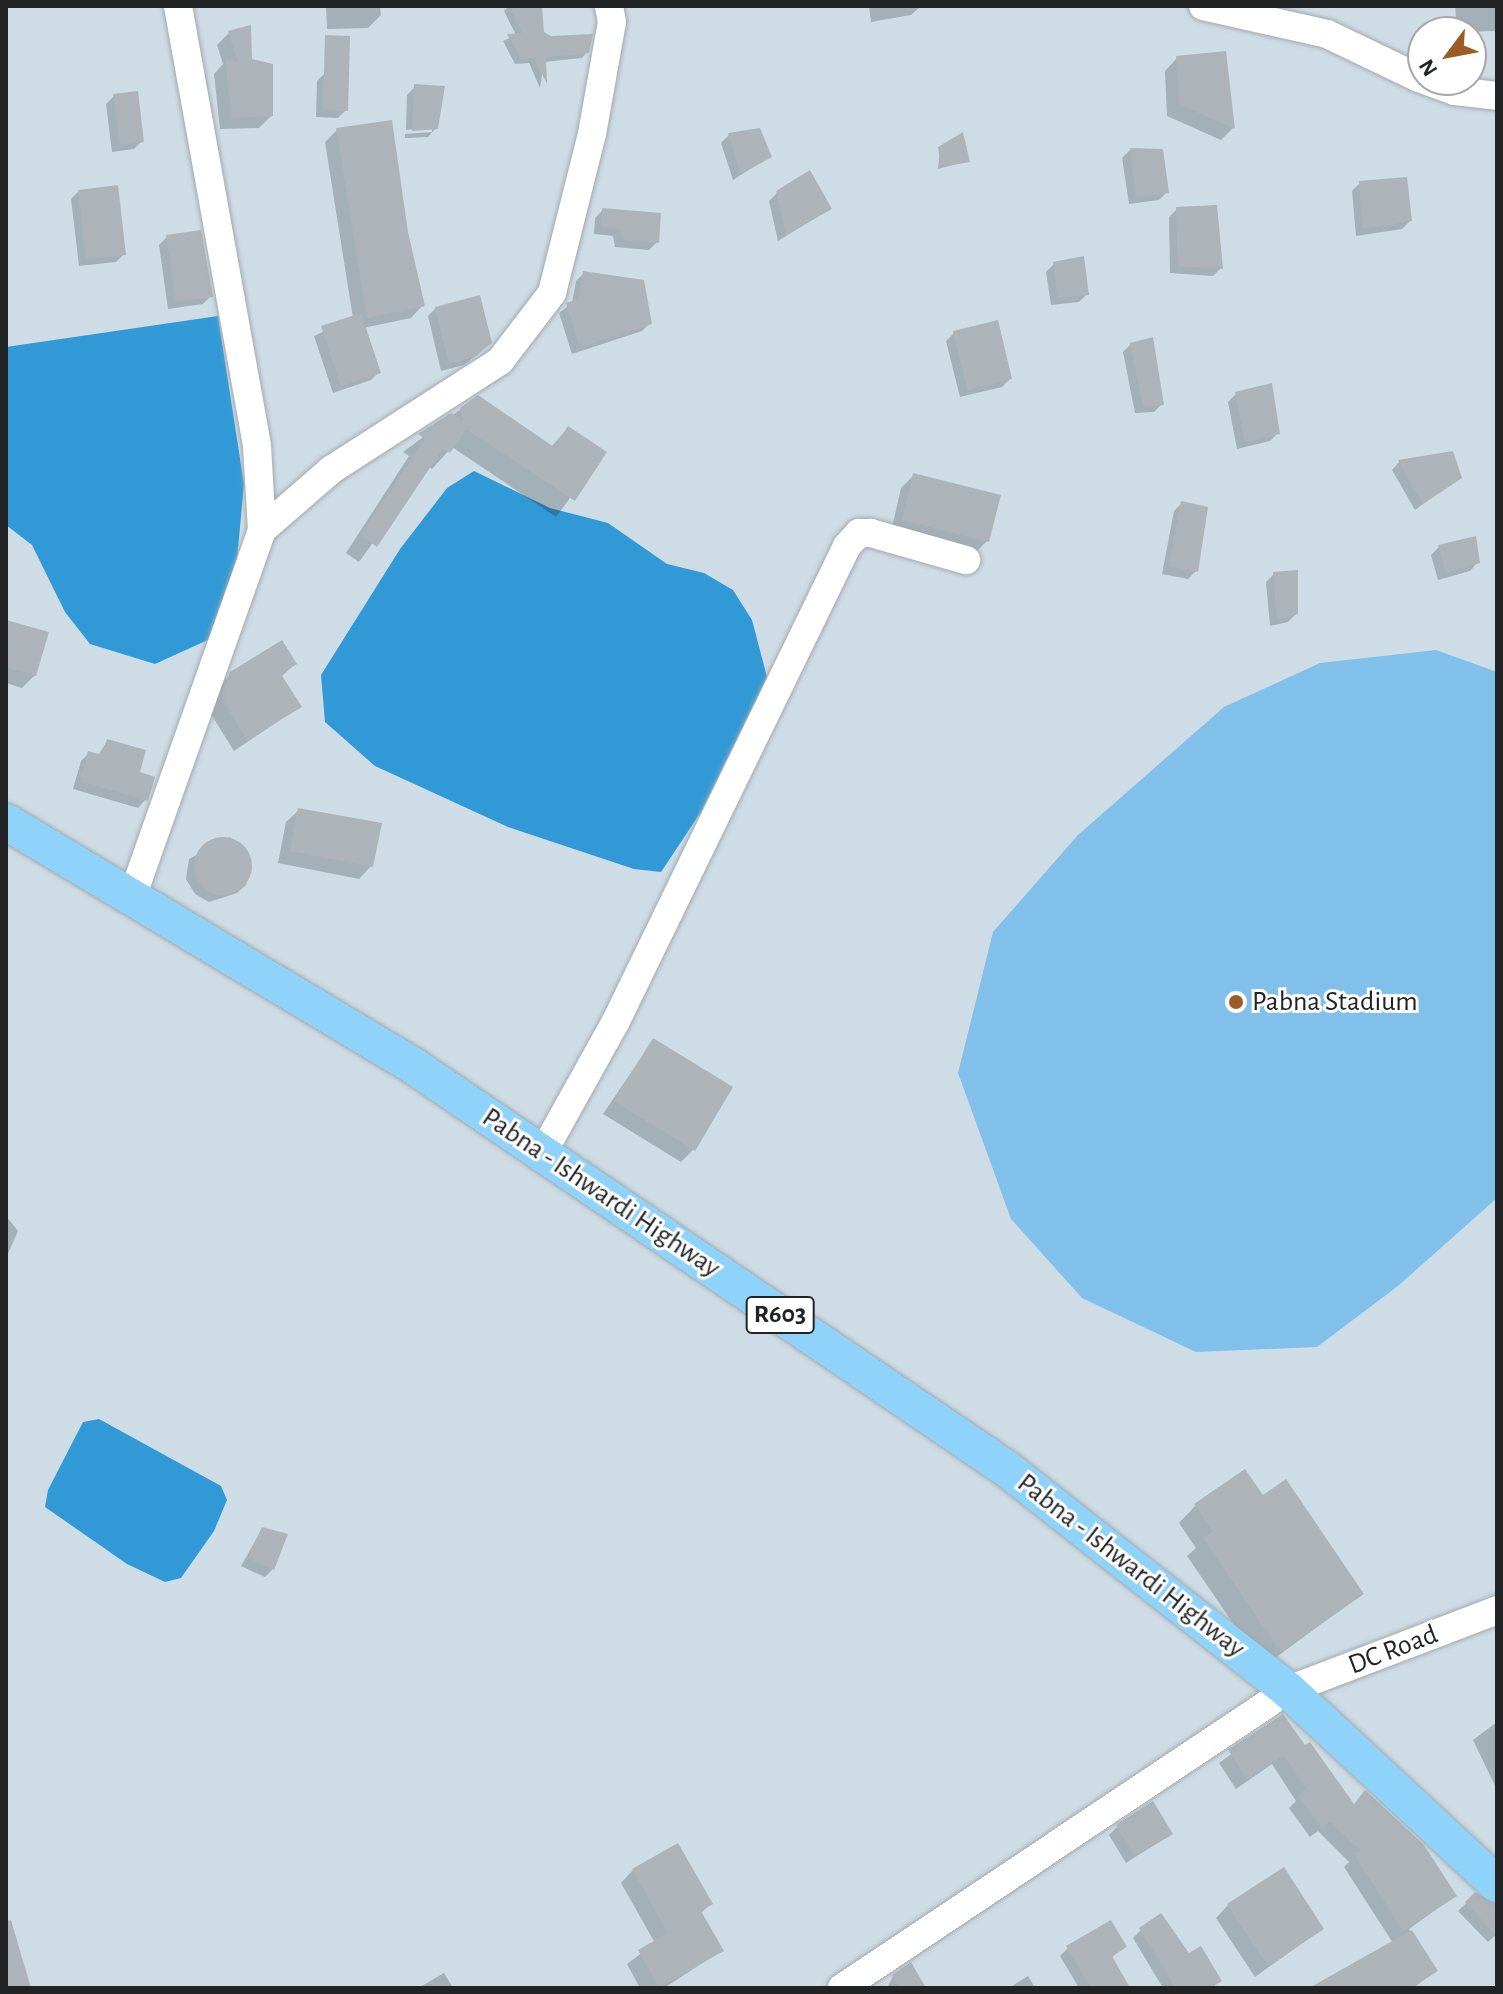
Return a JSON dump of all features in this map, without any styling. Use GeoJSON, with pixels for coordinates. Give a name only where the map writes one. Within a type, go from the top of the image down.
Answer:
{"type":"FeatureCollection","features":[{"type":"Feature","properties":{"kind":"main road","name":"Pabna - Ishwardi Highway"},"geometry":{"type":"LineString","coordinates":[[6,822],[131,900],[415,1067],[1007,1469],[1288,1690],[1497,1884]]}},
{"type":"Feature","properties":{"kind":"street"},"geometry":{"type":"LineString","coordinates":[[131,900],[262,530],[257,446],[178,6]]}},
{"type":"Feature","properties":{"kind":"street"},"geometry":{"type":"LineString","coordinates":[[262,530],[331,470],[500,361],[552,293],[592,134],[612,22],[609,6]]}},
{"type":"Feature","properties":{"kind":"street"},"geometry":{"type":"LineString","coordinates":[[1203,6],[1327,34],[1419,78],[1455,91],[1497,96]]}},
{"type":"Feature","properties":{"kind":"street"},"geometry":{"type":"LineString","coordinates":[[542,1154],[615,1023],[847,546],[859,533],[871,533],[966,560]]}},
{"type":"Feature","properties":{"kind":"street","name":"DC Road"},"geometry":{"type":"LineString","coordinates":[[842,1988],[1288,1690],[1497,1610]]}},
{"type":"Feature","properties":{"kind":"shaded area"},"geometry":{"type":"Polygon","coordinates":[[[6,6],[1497,6],[1497,1988],[6,1988],[6,6]]]}},
{"type":"Feature","properties":{"kind":"shaded area"},"geometry":{"type":"Polygon","coordinates":[[[218,316],[244,484],[236,570],[210,639],[155,664],[90,644],[65,612],[32,545],[6,525],[6,347],[218,316]]]}},
{"type":"Feature","properties":{"kind":"shaded area"},"geometry":{"type":"Polygon","coordinates":[[[474,471],[550,508],[608,523],[667,564],[704,573],[733,590],[752,620],[767,677],[701,812],[661,872],[634,869],[508,827],[375,766],[325,722],[321,675],[400,549],[447,488],[474,471]]]}},
{"type":"Feature","properties":{"kind":"shaded area","name":"Pabna Stadium"},"geometry":{"type":"Polygon","coordinates":[[[1436,650],[1497,672],[1497,1198],[1398,1286],[1317,1347],[1196,1352],[1082,1298],[1011,1219],[958,1073],[993,932],[1078,835],[1224,707],[1320,663],[1436,650]]]}},
{"type":"Feature","properties":{"kind":"shaded area"},"geometry":{"type":"Polygon","coordinates":[[[99,1419],[221,1486],[227,1500],[214,1531],[181,1578],[165,1582],[127,1564],[45,1507],[48,1490],[83,1422],[99,1419]]]}},
{"type":"Feature","properties":{"kind":"building"},"geometry":{"type":"Polygon","coordinates":[[[509,6],[542,6],[544,32],[551,36],[593,34],[589,53],[546,57],[547,84],[534,58],[521,59],[507,34],[522,33],[509,6]]]}},
{"type":"Feature","properties":{"kind":"building"},"geometry":{"type":"Polygon","coordinates":[[[251,25],[252,59],[273,64],[273,116],[232,118],[225,59],[238,62],[228,31],[251,25]]]}},
{"type":"Feature","properties":{"kind":"building"},"geometry":{"type":"Polygon","coordinates":[[[325,35],[350,36],[348,111],[323,110],[325,35]]]}},
{"type":"Feature","properties":{"kind":"building"},"geometry":{"type":"Polygon","coordinates":[[[1226,51],[1235,129],[1179,104],[1176,56],[1226,51]]]}},
{"type":"Feature","properties":{"kind":"building"},"geometry":{"type":"Polygon","coordinates":[[[414,84],[445,86],[438,129],[412,131],[414,84]]]}},
{"type":"Feature","properties":{"kind":"building"},"geometry":{"type":"Polygon","coordinates":[[[138,91],[144,142],[120,145],[113,94],[138,91]]]}},
{"type":"Feature","properties":{"kind":"building"},"geometry":{"type":"Polygon","coordinates":[[[392,120],[408,232],[425,306],[367,318],[336,128],[392,120]]]}},
{"type":"Feature","properties":{"kind":"building"},"geometry":{"type":"Polygon","coordinates":[[[760,128],[772,157],[741,174],[728,133],[760,128]]]}},
{"type":"Feature","properties":{"kind":"building"},"geometry":{"type":"Polygon","coordinates":[[[963,132],[970,162],[941,167],[938,147],[963,132]]]}},
{"type":"Feature","properties":{"kind":"building"},"geometry":{"type":"Polygon","coordinates":[[[1130,148],[1163,149],[1169,193],[1136,197],[1130,148]]]}},
{"type":"Feature","properties":{"kind":"building"},"geometry":{"type":"Polygon","coordinates":[[[810,170],[832,209],[786,235],[776,191],[810,170]]]}},
{"type":"Feature","properties":{"kind":"building"},"geometry":{"type":"Polygon","coordinates":[[[1407,177],[1412,221],[1363,229],[1359,181],[1407,177]]]}},
{"type":"Feature","properties":{"kind":"building"},"geometry":{"type":"Polygon","coordinates":[[[118,185],[126,255],[86,259],[78,190],[118,185]]]}},
{"type":"Feature","properties":{"kind":"building"},"geometry":{"type":"Polygon","coordinates":[[[1217,205],[1223,269],[1178,266],[1176,207],[1217,205]]]}},
{"type":"Feature","properties":{"kind":"building"},"geometry":{"type":"Polygon","coordinates":[[[602,208],[661,213],[659,243],[623,240],[620,229],[601,227],[602,208]]]}},
{"type":"Feature","properties":{"kind":"building"},"geometry":{"type":"Polygon","coordinates":[[[201,230],[213,297],[176,302],[166,235],[201,230]]]}},
{"type":"Feature","properties":{"kind":"building"},"geometry":{"type":"Polygon","coordinates":[[[1084,256],[1089,295],[1058,298],[1053,262],[1084,256]]]}},
{"type":"Feature","properties":{"kind":"building"},"geometry":{"type":"Polygon","coordinates":[[[583,271],[644,280],[652,324],[580,347],[566,303],[579,299],[583,271]]]}},
{"type":"Feature","properties":{"kind":"building"},"geometry":{"type":"Polygon","coordinates":[[[480,295],[492,343],[474,357],[449,364],[435,307],[480,295]]]}},
{"type":"Feature","properties":{"kind":"building"},"geometry":{"type":"Polygon","coordinates":[[[361,313],[381,373],[341,386],[321,326],[361,313]]]}},
{"type":"Feature","properties":{"kind":"building"},"geometry":{"type":"Polygon","coordinates":[[[998,320],[1012,379],[968,390],[953,331],[998,320]]]}},
{"type":"Feature","properties":{"kind":"building"},"geometry":{"type":"Polygon","coordinates":[[[1153,337],[1164,405],[1143,406],[1130,343],[1153,337]]]}},
{"type":"Feature","properties":{"kind":"building"},"geometry":{"type":"Polygon","coordinates":[[[1272,383],[1280,434],[1245,442],[1235,392],[1272,383]]]}},
{"type":"Feature","properties":{"kind":"building"},"geometry":{"type":"Polygon","coordinates":[[[478,395],[554,447],[568,426],[607,452],[575,501],[466,429],[450,453],[443,448],[377,547],[361,535],[425,439],[418,434],[451,413],[463,421],[460,408],[478,395]]]}},
{"type":"Feature","properties":{"kind":"building"},"geometry":{"type":"Polygon","coordinates":[[[1453,451],[1462,478],[1423,504],[1398,460],[1453,451]]]}},
{"type":"Feature","properties":{"kind":"building"},"geometry":{"type":"Polygon","coordinates":[[[913,473],[1001,495],[989,542],[902,520],[913,473]]]}},
{"type":"Feature","properties":{"kind":"building"},"geometry":{"type":"Polygon","coordinates":[[[1181,501],[1208,507],[1198,572],[1169,566],[1181,501]]]}},
{"type":"Feature","properties":{"kind":"building"},"geometry":{"type":"Polygon","coordinates":[[[1476,536],[1480,563],[1446,573],[1438,545],[1476,536]]]}},
{"type":"Feature","properties":{"kind":"building"},"geometry":{"type":"Polygon","coordinates":[[[1298,570],[1298,614],[1277,619],[1273,572],[1298,570]]]}},
{"type":"Feature","properties":{"kind":"building"},"geometry":{"type":"Polygon","coordinates":[[[6,620],[49,632],[36,676],[6,667],[6,620]]]}},
{"type":"Feature","properties":{"kind":"building"},"geometry":{"type":"Polygon","coordinates":[[[282,640],[297,664],[281,674],[302,707],[247,740],[221,697],[230,672],[282,640]]]}},
{"type":"Feature","properties":{"kind":"building"},"geometry":{"type":"Polygon","coordinates":[[[107,739],[146,750],[140,772],[155,777],[148,801],[80,781],[88,751],[102,755],[107,739]]]}},
{"type":"Feature","properties":{"kind":"building"},"geometry":{"type":"Polygon","coordinates":[[[298,808],[382,823],[373,867],[290,851],[298,808]]]}},
{"type":"Feature","properties":{"kind":"building"},"geometry":{"type":"Polygon","coordinates":[[[223,837],[234,839],[243,846],[250,855],[250,877],[243,886],[234,893],[223,895],[212,893],[203,886],[196,877],[194,866],[196,855],[203,846],[212,839],[223,837]]]}},
{"type":"Feature","properties":{"kind":"building"},"geometry":{"type":"Polygon","coordinates":[[[653,1038],[733,1087],[695,1151],[614,1101],[653,1038]]]}},
{"type":"Feature","properties":{"kind":"building"},"geometry":{"type":"Polygon","coordinates":[[[1245,1469],[1263,1495],[1286,1479],[1364,1594],[1281,1652],[1203,1538],[1213,1531],[1194,1504],[1245,1469]]]}},
{"type":"Feature","properties":{"kind":"building"},"geometry":{"type":"Polygon","coordinates":[[[262,1527],[288,1534],[274,1570],[248,1558],[262,1527]]]}},
{"type":"Feature","properties":{"kind":"building"},"geometry":{"type":"Polygon","coordinates":[[[1283,1714],[1305,1745],[1310,1742],[1354,1804],[1365,1790],[1424,1845],[1457,1896],[1403,1931],[1354,1854],[1360,1850],[1330,1822],[1322,1828],[1298,1796],[1306,1789],[1284,1755],[1248,1779],[1228,1750],[1283,1714]]]}},
{"type":"Feature","properties":{"kind":"building"},"geometry":{"type":"Polygon","coordinates":[[[1153,1801],[1173,1834],[1135,1857],[1116,1825],[1153,1801]]]}},
{"type":"Feature","properties":{"kind":"building"},"geometry":{"type":"Polygon","coordinates":[[[678,1843],[713,1904],[701,1911],[724,1951],[659,1987],[638,1950],[668,1933],[632,1869],[678,1843]]]}},
{"type":"Feature","properties":{"kind":"building"},"geometry":{"type":"Polygon","coordinates":[[[1284,1867],[1324,1929],[1268,1966],[1227,1904],[1284,1867]]]}},
{"type":"Feature","properties":{"kind":"building"},"geometry":{"type":"Polygon","coordinates":[[[1475,1892],[1497,1904],[1497,1936],[1465,1902],[1475,1892]]]}},
{"type":"Feature","properties":{"kind":"building"},"geometry":{"type":"Polygon","coordinates":[[[1161,1913],[1189,1953],[1201,1946],[1222,1981],[1210,1988],[1176,1988],[1139,1928],[1161,1913]]]}},
{"type":"Feature","properties":{"kind":"building"},"geometry":{"type":"Polygon","coordinates":[[[11,1920],[31,1988],[6,1988],[6,1921],[11,1920]]]}},
{"type":"Feature","properties":{"kind":"building"},"geometry":{"type":"Polygon","coordinates":[[[1111,1920],[1127,1947],[1112,1956],[1130,1988],[1091,1988],[1066,1946],[1111,1920]]]}},
{"type":"Feature","properties":{"kind":"building"},"geometry":{"type":"Polygon","coordinates":[[[1412,1930],[1438,1971],[1411,1988],[1309,1988],[1412,1930]]]}},
{"type":"Feature","properties":{"kind":"building"},"geometry":{"type":"Polygon","coordinates":[[[911,1962],[926,1988],[900,1988],[892,1975],[911,1962]]]}},
{"type":"Feature","properties":{"kind":"place","name":"Pabna Stadium"},"geometry":{"type":"Point","coordinates":[1236,1002]}}]}
